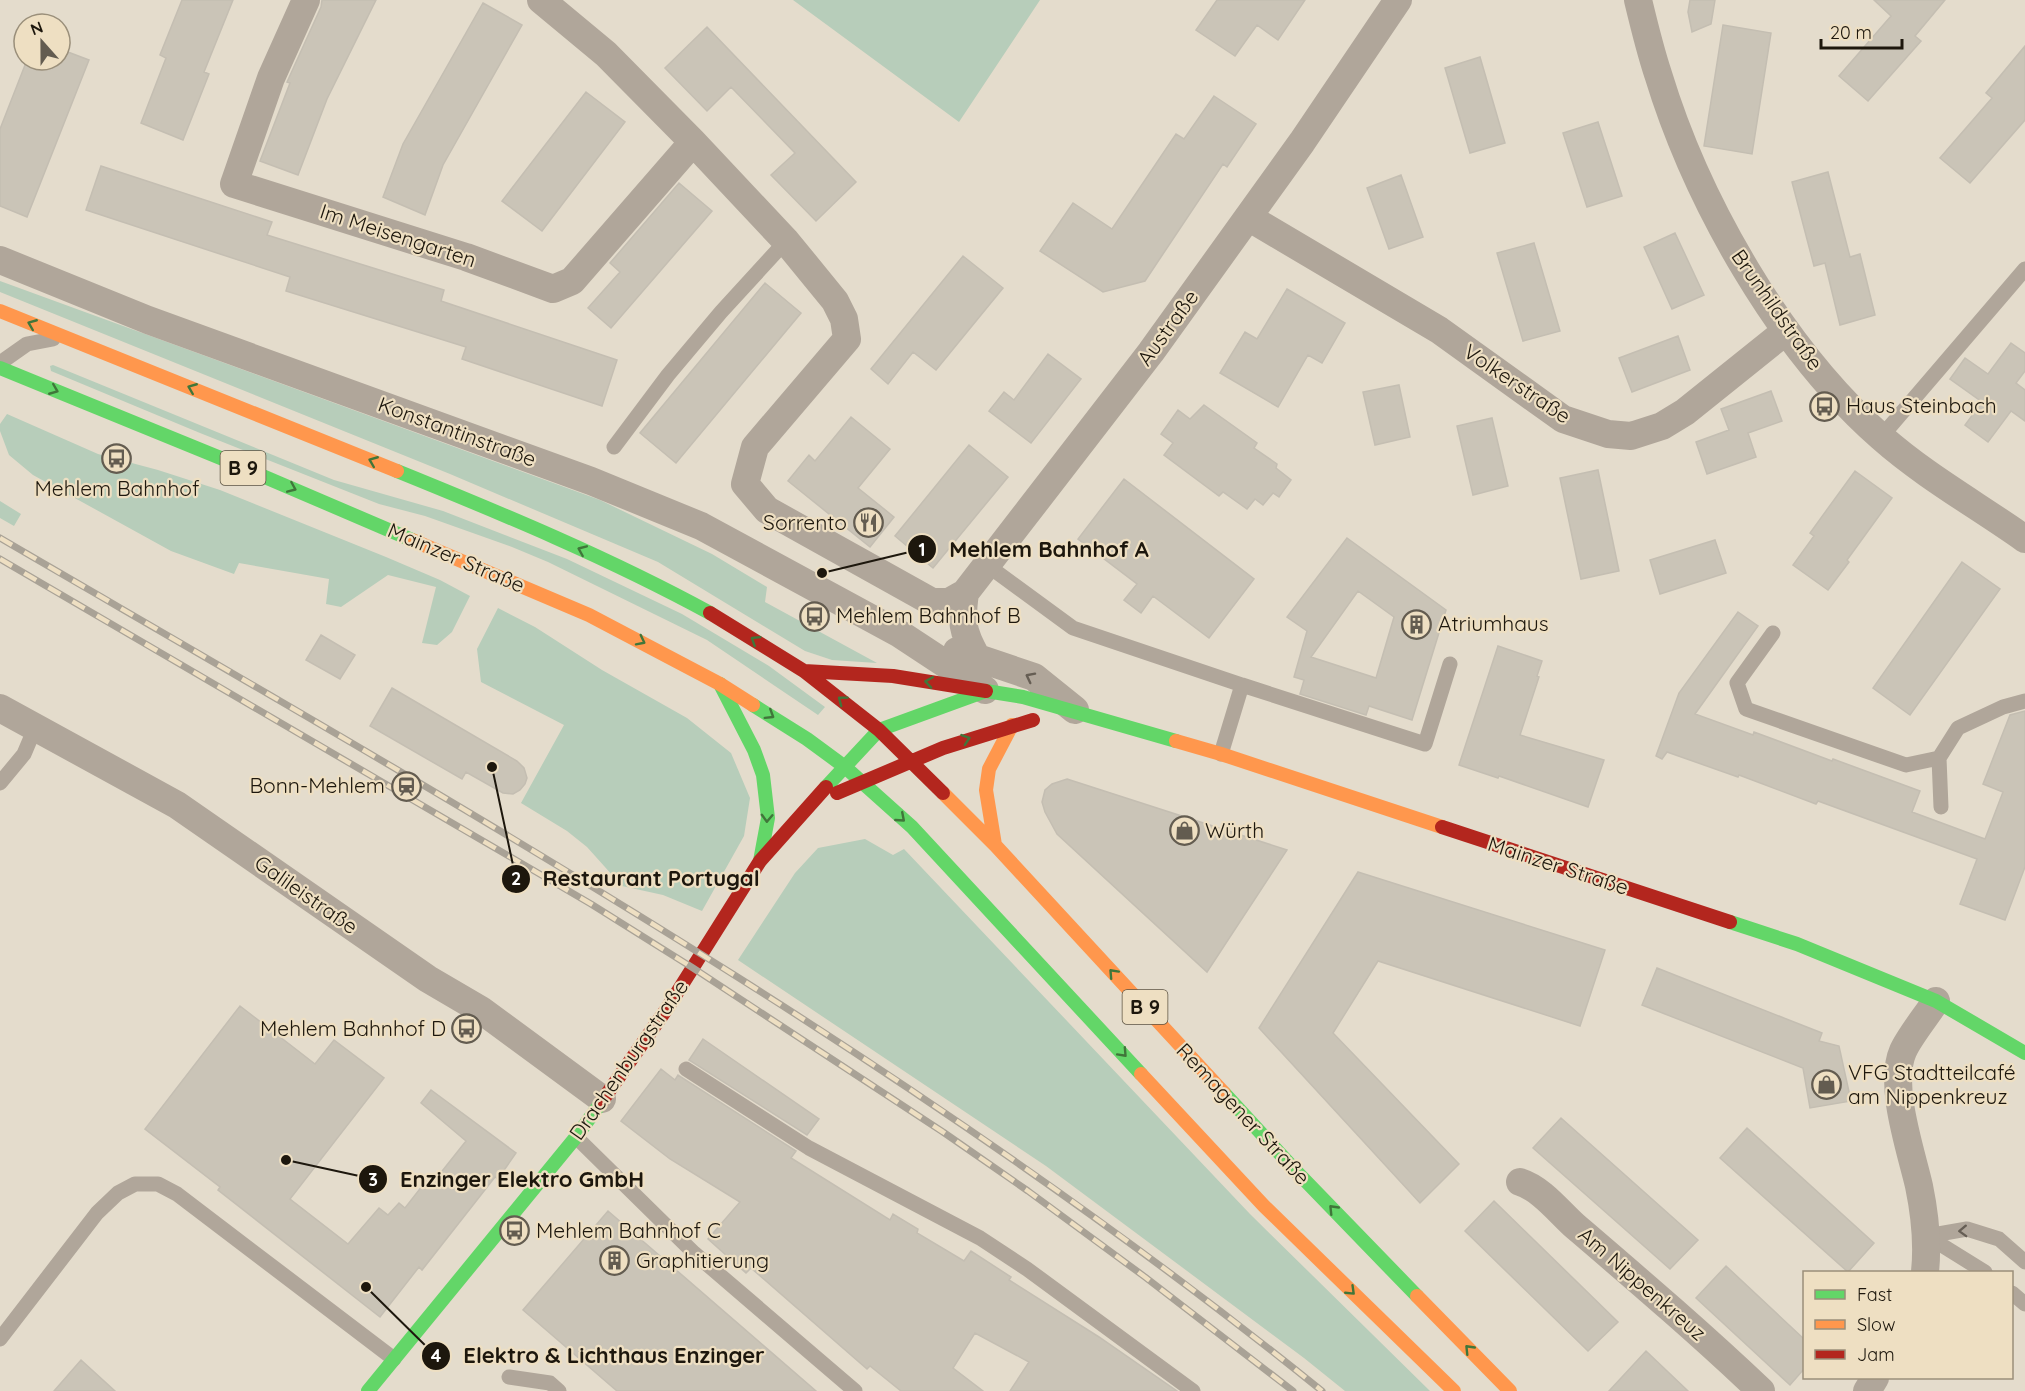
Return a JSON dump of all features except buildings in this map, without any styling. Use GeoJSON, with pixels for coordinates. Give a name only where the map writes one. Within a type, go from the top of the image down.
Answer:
{"type":"FeatureCollection","features":[{"type":"Feature","properties":{"kind":"main road","name":"B 9"},"geometry":{"type":"LineString","coordinates":[[0,310],[427,483],[610,562],[726,622],[804,671],[879,730]]}},
{"type":"Feature","properties":{"kind":"main road","name":"Mainzer Straße"},"geometry":{"type":"LineString","coordinates":[[0,368],[256,473],[589,615],[720,684],[807,739],[845,767],[879,730],[986,691],[1023,697],[1221,754],[1797,944],[1936,1001],[2025,1053]]}},
{"type":"Feature","properties":{"kind":"main road"},"geometry":{"type":"LineString","coordinates":[[804,671],[893,676],[986,691]]}},
{"type":"Feature","properties":{"kind":"main road"},"geometry":{"type":"LineString","coordinates":[[720,684],[754,750],[763,775],[768,818],[760,861]]}},
{"type":"Feature","properties":{"kind":"main road","name":"Mainzer Straße"},"geometry":{"type":"LineString","coordinates":[[862,783],[911,760],[987,732],[1075,711]]}},
{"type":"Feature","properties":{"kind":"main road"},"geometry":{"type":"LineString","coordinates":[[995,845],[986,790],[989,769],[1012,725]]}},
{"type":"Feature","properties":{"kind":"main road","name":"Remagener Straße"},"geometry":{"type":"LineString","coordinates":[[879,730],[995,845],[1295,1170],[1510,1391]]}},
{"type":"Feature","properties":{"kind":"main road","name":"B 9"},"geometry":{"type":"LineString","coordinates":[[845,767],[912,827],[1264,1206],[1454,1391]]}},
{"type":"Feature","properties":{"kind":"main road","name":"Drachenburgstraße"},"geometry":{"type":"LineString","coordinates":[[368,1391],[576,1137],[668,1007],[760,861],[845,767]]}},
{"type":"Feature","properties":{"kind":"main road","name":"Drachenburgstraße"},"geometry":{"type":"LineString","coordinates":[[810,804],[862,783]]}},
{"type":"Feature","properties":{"kind":"street","name":"Im Meisengarten"},"geometry":{"type":"LineString","coordinates":[[306,0],[271,78],[234,184],[465,257],[553,289],[572,281],[693,142]]}},
{"type":"Feature","properties":{"kind":"street"},"geometry":{"type":"LineString","coordinates":[[541,0],[606,54],[693,142],[786,241],[835,301],[844,319],[847,339],[755,447],[745,484],[767,510],[932,602],[949,602],[965,593]]}},
{"type":"Feature","properties":{"kind":"street","name":"Austraße"},"geometry":{"type":"LineString","coordinates":[[965,593],[1151,352],[1302,142],[1398,0]]}},
{"type":"Feature","properties":{"kind":"street","name":"Brunhildstraße"},"geometry":{"type":"LineString","coordinates":[[1638,0],[1658,75],[1696,173],[1736,255],[1786,331],[1838,395],[1881,437],[1917,466],[2025,539]]}},
{"type":"Feature","properties":{"kind":"street","name":"Volkerstraße"},"geometry":{"type":"LineString","coordinates":[[1248,218],[1439,330],[1563,419],[1608,435],[1631,436],[1662,426],[1678,417],[1786,331]]}},
{"type":"Feature","properties":{"kind":"street","name":"Konstantinstraße"},"geometry":{"type":"LineString","coordinates":[[0,260],[148,320],[591,481],[701,526],[900,634],[986,691]]}},
{"type":"Feature","properties":{"kind":"street"},"geometry":{"type":"LineString","coordinates":[[965,593],[962,617],[966,638],[976,656]]}},
{"type":"Feature","properties":{"kind":"street","name":"Konstantinstraße"},"geometry":{"type":"LineString","coordinates":[[900,634],[976,656]]}},
{"type":"Feature","properties":{"kind":"street","name":"Mainzer Straße"},"geometry":{"type":"LineString","coordinates":[[976,656],[1034,677],[1075,711]]}},
{"type":"Feature","properties":{"kind":"street","name":"Galileistraße"},"geometry":{"type":"LineString","coordinates":[[0,708],[177,806],[428,979],[481,1010],[602,1099]]}},
{"type":"Feature","properties":{"kind":"street"},"geometry":{"type":"LineString","coordinates":[[1925,1271],[1927,1236],[1918,1184],[1901,1112],[1898,1079],[1902,1052],[1936,1001]]}},
{"type":"Feature","properties":{"kind":"street","name":"Am Nippenkreuz"},"geometry":{"type":"LineString","coordinates":[[1520,1182],[1532,1186],[1761,1391]]}},
{"type":"Feature","properties":{"kind":"lane"},"geometry":{"type":"LineString","coordinates":[[614,447],[721,312],[786,241]]}},
{"type":"Feature","properties":{"kind":"lane"},"geometry":{"type":"LineString","coordinates":[[1881,437],[2025,269]]}},
{"type":"Feature","properties":{"kind":"lane"},"geometry":{"type":"LineString","coordinates":[[0,363],[27,344],[64,337]]}},
{"type":"Feature","properties":{"kind":"lane"},"geometry":{"type":"LineString","coordinates":[[987,565],[1073,628],[1425,744],[1450,664]]}},
{"type":"Feature","properties":{"kind":"lane"},"geometry":{"type":"LineString","coordinates":[[1773,633],[1737,683],[1746,709],[1906,765],[1939,758]]}},
{"type":"Feature","properties":{"kind":"lane"},"geometry":{"type":"LineString","coordinates":[[1221,754],[1242,685]]}},
{"type":"Feature","properties":{"kind":"lane"},"geometry":{"type":"LineString","coordinates":[[1941,807],[1939,758],[1958,729],[2003,707],[2025,701]]}},
{"type":"Feature","properties":{"kind":"lane"},"geometry":{"type":"LineString","coordinates":[[0,783],[24,754],[35,728]]}},
{"type":"Feature","properties":{"kind":"lane"},"geometry":{"type":"LineString","coordinates":[[686,1069],[808,1148],[912,1200],[980,1238],[1027,1269],[1193,1391]]}},
{"type":"Feature","properties":{"kind":"lane"},"geometry":{"type":"LineString","coordinates":[[576,1137],[694,1253],[855,1391]]}},
{"type":"Feature","properties":{"kind":"lane"},"geometry":{"type":"LineString","coordinates":[[0,1339],[97,1213],[118,1193],[135,1184],[158,1184],[177,1194],[394,1359]]}},
{"type":"Feature","properties":{"kind":"lane"},"geometry":{"type":"LineString","coordinates":[[1927,1236],[1967,1228],[1998,1239],[2025,1262]]}},
{"type":"Feature","properties":{"kind":"lane"},"geometry":{"type":"LineString","coordinates":[[1927,1236],[1983,1271]]}},
{"type":"Feature","properties":{"kind":"lane"},"geometry":{"type":"LineString","coordinates":[[2013,1294],[2025,1304]]}},
{"type":"Feature","properties":{"kind":"lane"},"geometry":{"type":"LineString","coordinates":[[509,1377],[550,1383],[559,1391]]}},
{"type":"Feature","properties":{"kind":"green space"},"geometry":{"type":"Polygon","coordinates":[[[793,0],[1040,0],[959,122],[793,0]]]}},
{"type":"Feature","properties":{"kind":"green space"},"geometry":{"type":"Polygon","coordinates":[[[0,281],[600,500],[712,554],[767,587],[765,602],[877,663],[832,660],[805,651],[658,562],[450,474],[0,292],[0,281]]]}},
{"type":"Feature","properties":{"kind":"green space"},"geometry":{"type":"Polygon","coordinates":[[[53,365],[334,480],[443,511],[567,559],[682,614],[769,666],[825,707],[818,715],[707,640],[548,562],[425,516],[379,504],[200,433],[51,371],[50,366],[53,365]]]}},
{"type":"Feature","properties":{"kind":"green space"},"geometry":{"type":"Polygon","coordinates":[[[7,414],[98,454],[220,490],[386,557],[440,580],[470,596],[452,632],[437,645],[422,643],[436,587],[388,575],[341,607],[326,604],[329,579],[239,563],[234,574],[171,551],[33,475],[9,455],[0,431],[0,424],[7,414]]]}},
{"type":"Feature","properties":{"kind":"green space"},"geometry":{"type":"Polygon","coordinates":[[[0,501],[21,514],[14,526],[0,518],[0,501]]]}},
{"type":"Feature","properties":{"kind":"green space"},"geometry":{"type":"Polygon","coordinates":[[[498,608],[535,627],[602,670],[687,718],[731,753],[750,798],[744,836],[702,911],[663,895],[622,886],[587,847],[567,831],[521,803],[564,725],[481,682],[477,649],[498,608]]]}},
{"type":"Feature","properties":{"kind":"green space"},"geometry":{"type":"Polygon","coordinates":[[[865,839],[893,855],[904,849],[1250,1214],[1430,1391],[1345,1391],[1046,1166],[738,960],[795,873],[818,848],[865,839]]]}},
{"type":"Feature","properties":{"kind":"railway"},"geometry":{"type":"LineString","coordinates":[[0,538],[510,837],[678,939],[843,1045],[1007,1155],[1166,1270],[1322,1391]]}},
{"type":"Feature","properties":{"kind":"railway"},"geometry":{"type":"LineString","coordinates":[[0,559],[591,904],[693,968],[943,1132],[1028,1191],[1145,1277],[1293,1391]]}},
{"type":"Feature","properties":{"kind":"traffic: fast"},"geometry":{"type":"LineString","coordinates":[[0,368],[223,459],[412,540]]}},
{"type":"Feature","properties":{"kind":"traffic: fast"},"geometry":{"type":"LineString","coordinates":[[397,471],[595,555],[710,613]]}},
{"type":"Feature","properties":{"kind":"traffic: fast"},"geometry":{"type":"LineString","coordinates":[[720,684],[754,750],[763,775],[768,818],[760,861]]}},
{"type":"Feature","properties":{"kind":"traffic: fast"},"geometry":{"type":"LineString","coordinates":[[826,787],[879,730],[986,691],[1023,697],[1176,741]]}},
{"type":"Feature","properties":{"kind":"traffic: fast"},"geometry":{"type":"LineString","coordinates":[[753,705],[807,739],[845,767],[912,827],[1141,1074]]}},
{"type":"Feature","properties":{"kind":"traffic: fast"},"geometry":{"type":"LineString","coordinates":[[1730,922],[1797,944],[1936,1001],[2025,1053]]}},
{"type":"Feature","properties":{"kind":"traffic: fast"},"geometry":{"type":"LineString","coordinates":[[1224,1093],[1417,1296]]}},
{"type":"Feature","properties":{"kind":"traffic: fast"},"geometry":{"type":"LineString","coordinates":[[368,1391],[576,1137],[600,1104]]}},
{"type":"Feature","properties":{"kind":"traffic: slow"},"geometry":{"type":"LineString","coordinates":[[0,311],[397,471]]}},
{"type":"Feature","properties":{"kind":"traffic: slow"},"geometry":{"type":"LineString","coordinates":[[412,540],[589,615],[720,684],[753,705]]}},
{"type":"Feature","properties":{"kind":"traffic: slow"},"geometry":{"type":"LineString","coordinates":[[995,845],[986,790],[989,769],[1012,725]]}},
{"type":"Feature","properties":{"kind":"traffic: slow"},"geometry":{"type":"LineString","coordinates":[[1176,741],[1442,827]]}},
{"type":"Feature","properties":{"kind":"traffic: slow"},"geometry":{"type":"LineString","coordinates":[[943,793],[995,845],[1224,1093]]}},
{"type":"Feature","properties":{"kind":"traffic: slow"},"geometry":{"type":"LineString","coordinates":[[1141,1074],[1264,1206],[1454,1391]]}},
{"type":"Feature","properties":{"kind":"traffic: slow"},"geometry":{"type":"LineString","coordinates":[[1417,1296],[1510,1391]]}},
{"type":"Feature","properties":{"kind":"traffic: jam"},"geometry":{"type":"LineString","coordinates":[[710,613],[804,671],[879,730],[943,793]]}},
{"type":"Feature","properties":{"kind":"traffic: jam"},"geometry":{"type":"LineString","coordinates":[[804,671],[893,676],[986,691]]}},
{"type":"Feature","properties":{"kind":"traffic: jam"},"geometry":{"type":"LineString","coordinates":[[837,793],[943,748],[1033,720]]}},
{"type":"Feature","properties":{"kind":"traffic: jam"},"geometry":{"type":"LineString","coordinates":[[600,1104],[668,1007],[760,861],[826,787]]}},
{"type":"Feature","properties":{"kind":"traffic: jam"},"geometry":{"type":"LineString","coordinates":[[1442,827],[1730,922]]}},
{"type":"Feature","properties":{"kind":"place","name":"Haus Steinbach"},"geometry":{"type":"Point","coordinates":[1825,406]}},
{"type":"Feature","properties":{"kind":"place","name":"Mehlem Bahnhof"},"geometry":{"type":"Point","coordinates":[117,458]}},
{"type":"Feature","properties":{"kind":"place","name":"Sorrento"},"geometry":{"type":"Point","coordinates":[868,523]}},
{"type":"Feature","properties":{"kind":"place","name":"Mehlem Bahnhof A"},"geometry":{"type":"Point","coordinates":[822,573]}},
{"type":"Feature","properties":{"kind":"place","name":"Mehlem Bahnhof B"},"geometry":{"type":"Point","coordinates":[815,616]}},
{"type":"Feature","properties":{"kind":"place","name":"Atriumhaus"},"geometry":{"type":"Point","coordinates":[1417,624]}},
{"type":"Feature","properties":{"kind":"place","name":"Restaurant Portugal"},"geometry":{"type":"Point","coordinates":[492,767]}},
{"type":"Feature","properties":{"kind":"place","name":"Bonn-Mehlem"},"geometry":{"type":"Point","coordinates":[406,786]}},
{"type":"Feature","properties":{"kind":"place","name":"Würth"},"geometry":{"type":"Point","coordinates":[1184,831]}},
{"type":"Feature","properties":{"kind":"place","name":"Mehlem Bahnhof D"},"geometry":{"type":"Point","coordinates":[467,1029]}},
{"type":"Feature","properties":{"kind":"place","name":"VFG Stadtteilcafé am Nippenkreuz"},"geometry":{"type":"Point","coordinates":[1827,1085]}},
{"type":"Feature","properties":{"kind":"place","name":"Enzinger Elektro GmbH"},"geometry":{"type":"Point","coordinates":[286,1160]}},
{"type":"Feature","properties":{"kind":"place","name":"Mehlem Bahnhof C"},"geometry":{"type":"Point","coordinates":[515,1231]}},
{"type":"Feature","properties":{"kind":"place","name":"Graphitierung"},"geometry":{"type":"Point","coordinates":[615,1261]}},
{"type":"Feature","properties":{"kind":"place","name":"Elektro & Lichthaus Enzinger"},"geometry":{"type":"Point","coordinates":[366,1287]}}]}
